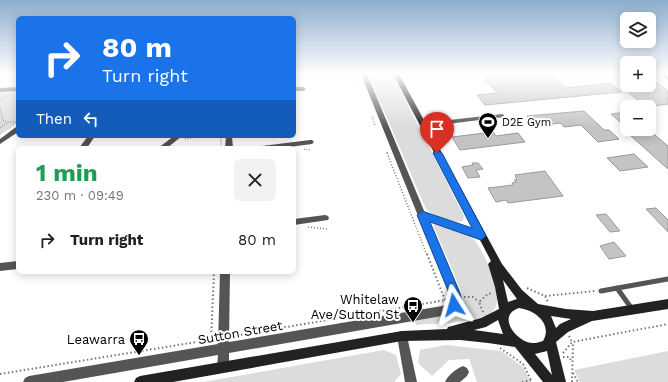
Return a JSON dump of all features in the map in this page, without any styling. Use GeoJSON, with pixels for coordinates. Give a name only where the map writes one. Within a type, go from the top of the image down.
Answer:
{"type":"FeatureCollection","features":[{"type":"Feature","properties":{"kind":"main road"},"geometry":{"type":"LineString","coordinates":[[405,92],[486,246],[503,274],[515,289],[549,322],[552,333],[550,341],[560,382]]}},
{"type":"Feature","properties":{"kind":"main road"},"geometry":{"type":"LineString","coordinates":[[486,246],[501,292],[505,328],[537,363],[551,382]]}},
{"type":"Feature","properties":{"kind":"main road"},"geometry":{"type":"LineString","coordinates":[[442,333],[487,321],[504,312],[510,305],[516,303],[526,304],[555,312],[593,316]]}},
{"type":"Feature","properties":{"kind":"main road"},"geometry":{"type":"LineString","coordinates":[[140,382],[402,336],[442,333],[495,337],[536,349],[544,347],[564,328],[593,316],[668,304]]}},
{"type":"Feature","properties":{"kind":"street"},"geometry":{"type":"LineString","coordinates":[[367,92],[422,215],[481,236]]}},
{"type":"Feature","properties":{"kind":"street"},"geometry":{"type":"LineString","coordinates":[[423,125],[502,116]]}},
{"type":"Feature","properties":{"kind":"street"},"geometry":{"type":"LineString","coordinates":[[0,142],[16,130]]}},
{"type":"Feature","properties":{"kind":"street"},"geometry":{"type":"LineString","coordinates":[[166,146],[180,138]]}},
{"type":"Feature","properties":{"kind":"street"},"geometry":{"type":"LineString","coordinates":[[278,146],[310,142]]}},
{"type":"Feature","properties":{"kind":"street","name":"Sutton Street"},"geometry":{"type":"LineString","coordinates":[[29,382],[223,344],[442,311],[454,305],[456,300],[422,215]]}},
{"type":"Feature","properties":{"kind":"street"},"geometry":{"type":"LineString","coordinates":[[296,222],[325,218]]}},
{"type":"Feature","properties":{"kind":"street"},"geometry":{"type":"LineString","coordinates":[[0,267],[16,265]]}},
{"type":"Feature","properties":{"kind":"street"},"geometry":{"type":"LineString","coordinates":[[223,367],[225,274]]}},
{"type":"Feature","properties":{"kind":"street"},"geometry":{"type":"LineString","coordinates":[[402,336],[411,382]]}},
{"type":"Feature","properties":{"kind":"street"},"geometry":{"type":"LineString","coordinates":[[451,382],[463,372]]}},
{"type":"Feature","properties":{"kind":"lane"},"geometry":{"type":"LineString","coordinates":[[601,291],[668,279]]}},
{"type":"Feature","properties":{"kind":"lane"},"geometry":{"type":"LineString","coordinates":[[617,288],[633,310]]}},
{"type":"Feature","properties":{"kind":"path"},"geometry":{"type":"LineString","coordinates":[[0,101],[12,92]]}},
{"type":"Feature","properties":{"kind":"path"},"geometry":{"type":"LineString","coordinates":[[0,108],[1,118],[9,122],[16,122]]}},
{"type":"Feature","properties":{"kind":"path"},"geometry":{"type":"LineString","coordinates":[[372,117],[375,125]]}},
{"type":"Feature","properties":{"kind":"path"},"geometry":{"type":"LineString","coordinates":[[0,128],[9,122]]}},
{"type":"Feature","properties":{"kind":"path"},"geometry":{"type":"LineString","coordinates":[[0,374],[211,340],[223,344],[445,300],[386,152]]}},
{"type":"Feature","properties":{"kind":"path"},"geometry":{"type":"LineString","coordinates":[[306,228],[328,229]]}},
{"type":"Feature","properties":{"kind":"path"},"geometry":{"type":"LineString","coordinates":[[211,340],[214,274]]}},
{"type":"Feature","properties":{"kind":"path"},"geometry":{"type":"LineString","coordinates":[[515,289],[527,288],[545,296],[601,291]]}},
{"type":"Feature","properties":{"kind":"path"},"geometry":{"type":"LineString","coordinates":[[487,321],[479,302],[488,294],[501,292]]}},
{"type":"Feature","properties":{"kind":"path"},"geometry":{"type":"LineString","coordinates":[[545,296],[555,312]]}},
{"type":"Feature","properties":{"kind":"path"},"geometry":{"type":"LineString","coordinates":[[573,342],[668,324]]}},
{"type":"Feature","properties":{"kind":"path"},"geometry":{"type":"LineString","coordinates":[[564,328],[573,342],[572,382]]}},
{"type":"Feature","properties":{"kind":"path"},"geometry":{"type":"LineString","coordinates":[[495,337],[502,350],[524,366],[532,381],[522,382]]}},
{"type":"Feature","properties":{"kind":"path"},"geometry":{"type":"LineString","coordinates":[[559,358],[569,358],[573,364]]}},
{"type":"Feature","properties":{"kind":"path"},"geometry":{"type":"LineString","coordinates":[[572,372],[578,382]]}},
{"type":"Feature","properties":{"kind":"shaded area"},"geometry":{"type":"Polygon","coordinates":[[[16,92],[16,124],[0,135],[0,93],[16,92]]]}},
{"type":"Feature","properties":{"kind":"shaded area"},"geometry":{"type":"Polygon","coordinates":[[[376,92],[401,92],[464,216],[463,221],[459,222],[444,219],[426,209],[376,92]]]}},
{"type":"Feature","properties":{"kind":"shaded area"},"geometry":{"type":"Polygon","coordinates":[[[436,224],[469,236],[478,245],[488,263],[495,286],[497,297],[496,305],[493,311],[486,315],[467,321],[416,325],[415,321],[458,312],[463,304],[462,293],[433,225],[436,224]]]}},
{"type":"Feature","properties":{"kind":"shaded area"},"geometry":{"type":"Polygon","coordinates":[[[446,345],[501,351],[523,367],[531,382],[477,382],[469,359],[449,360],[432,376],[418,363],[420,350],[446,345]]]}},
{"type":"Feature","properties":{"kind":"shaded area"},"geometry":{"type":"Polygon","coordinates":[[[384,350],[396,355],[401,374],[394,382],[203,382],[384,350]]]}},
{"type":"Feature","properties":{"kind":"shaded area"},"geometry":{"type":"Polygon","coordinates":[[[668,351],[668,382],[580,382],[574,370],[668,351]]]}},
{"type":"Feature","properties":{"kind":"building"},"geometry":{"type":"Polygon","coordinates":[[[496,92],[622,92],[485,105],[477,95],[497,93],[496,92]]]}},
{"type":"Feature","properties":{"kind":"building"},"geometry":{"type":"Polygon","coordinates":[[[628,92],[668,92],[668,104],[656,106],[656,100],[638,100],[628,92]]]}},
{"type":"Feature","properties":{"kind":"building"},"geometry":{"type":"Polygon","coordinates":[[[584,111],[604,130],[609,130],[619,139],[598,142],[581,125],[564,127],[561,123],[536,126],[527,116],[584,111]]]}},
{"type":"Feature","properties":{"kind":"building"},"geometry":{"type":"Polygon","coordinates":[[[620,113],[620,122],[611,114],[620,113]]]}},
{"type":"Feature","properties":{"kind":"building","name":"D2E Gym"},"geometry":{"type":"Polygon","coordinates":[[[493,132],[496,136],[518,133],[525,142],[460,150],[452,137],[493,132]]]}},
{"type":"Feature","properties":{"kind":"building"},"geometry":{"type":"Polygon","coordinates":[[[631,136],[656,136],[668,146],[668,169],[631,136]]]}},
{"type":"Feature","properties":{"kind":"building"},"geometry":{"type":"Polygon","coordinates":[[[634,154],[648,167],[620,171],[607,158],[634,154]]]}},
{"type":"Feature","properties":{"kind":"building"},"geometry":{"type":"Polygon","coordinates":[[[472,163],[478,163],[483,169],[476,170],[480,177],[468,178],[462,167],[473,165],[472,163]]]}},
{"type":"Feature","properties":{"kind":"building"},"geometry":{"type":"Polygon","coordinates":[[[545,171],[563,196],[508,203],[506,200],[496,202],[488,188],[513,185],[512,183],[516,182],[514,180],[517,180],[515,175],[545,171]]]}},
{"type":"Feature","properties":{"kind":"building"},"geometry":{"type":"Polygon","coordinates":[[[656,208],[668,220],[668,232],[646,209],[656,208]]]}},
{"type":"Feature","properties":{"kind":"building"},"geometry":{"type":"Polygon","coordinates":[[[606,214],[620,231],[610,232],[596,215],[606,214]]]}},
{"type":"Feature","properties":{"kind":"building"},"geometry":{"type":"Polygon","coordinates":[[[614,242],[626,256],[609,259],[600,246],[614,242]]]}},
{"type":"Feature","properties":{"kind":"place","name":"D2E Gym"},"geometry":{"type":"Point","coordinates":[488,139]}},
{"type":"Feature","properties":{"kind":"place","name":"Whitelaw Ave/Sutton St"},"geometry":{"type":"Point","coordinates":[413,323]}},
{"type":"Feature","properties":{"kind":"place","name":"Leawarra"},"geometry":{"type":"Point","coordinates":[139,356]}},
{"type":"Feature","properties":{"kind":"route"},"geometry":{"type":"LineString","coordinates":[[437,153],[481,236],[422,215],[454,293],[456,302],[454,305]]}}]}
